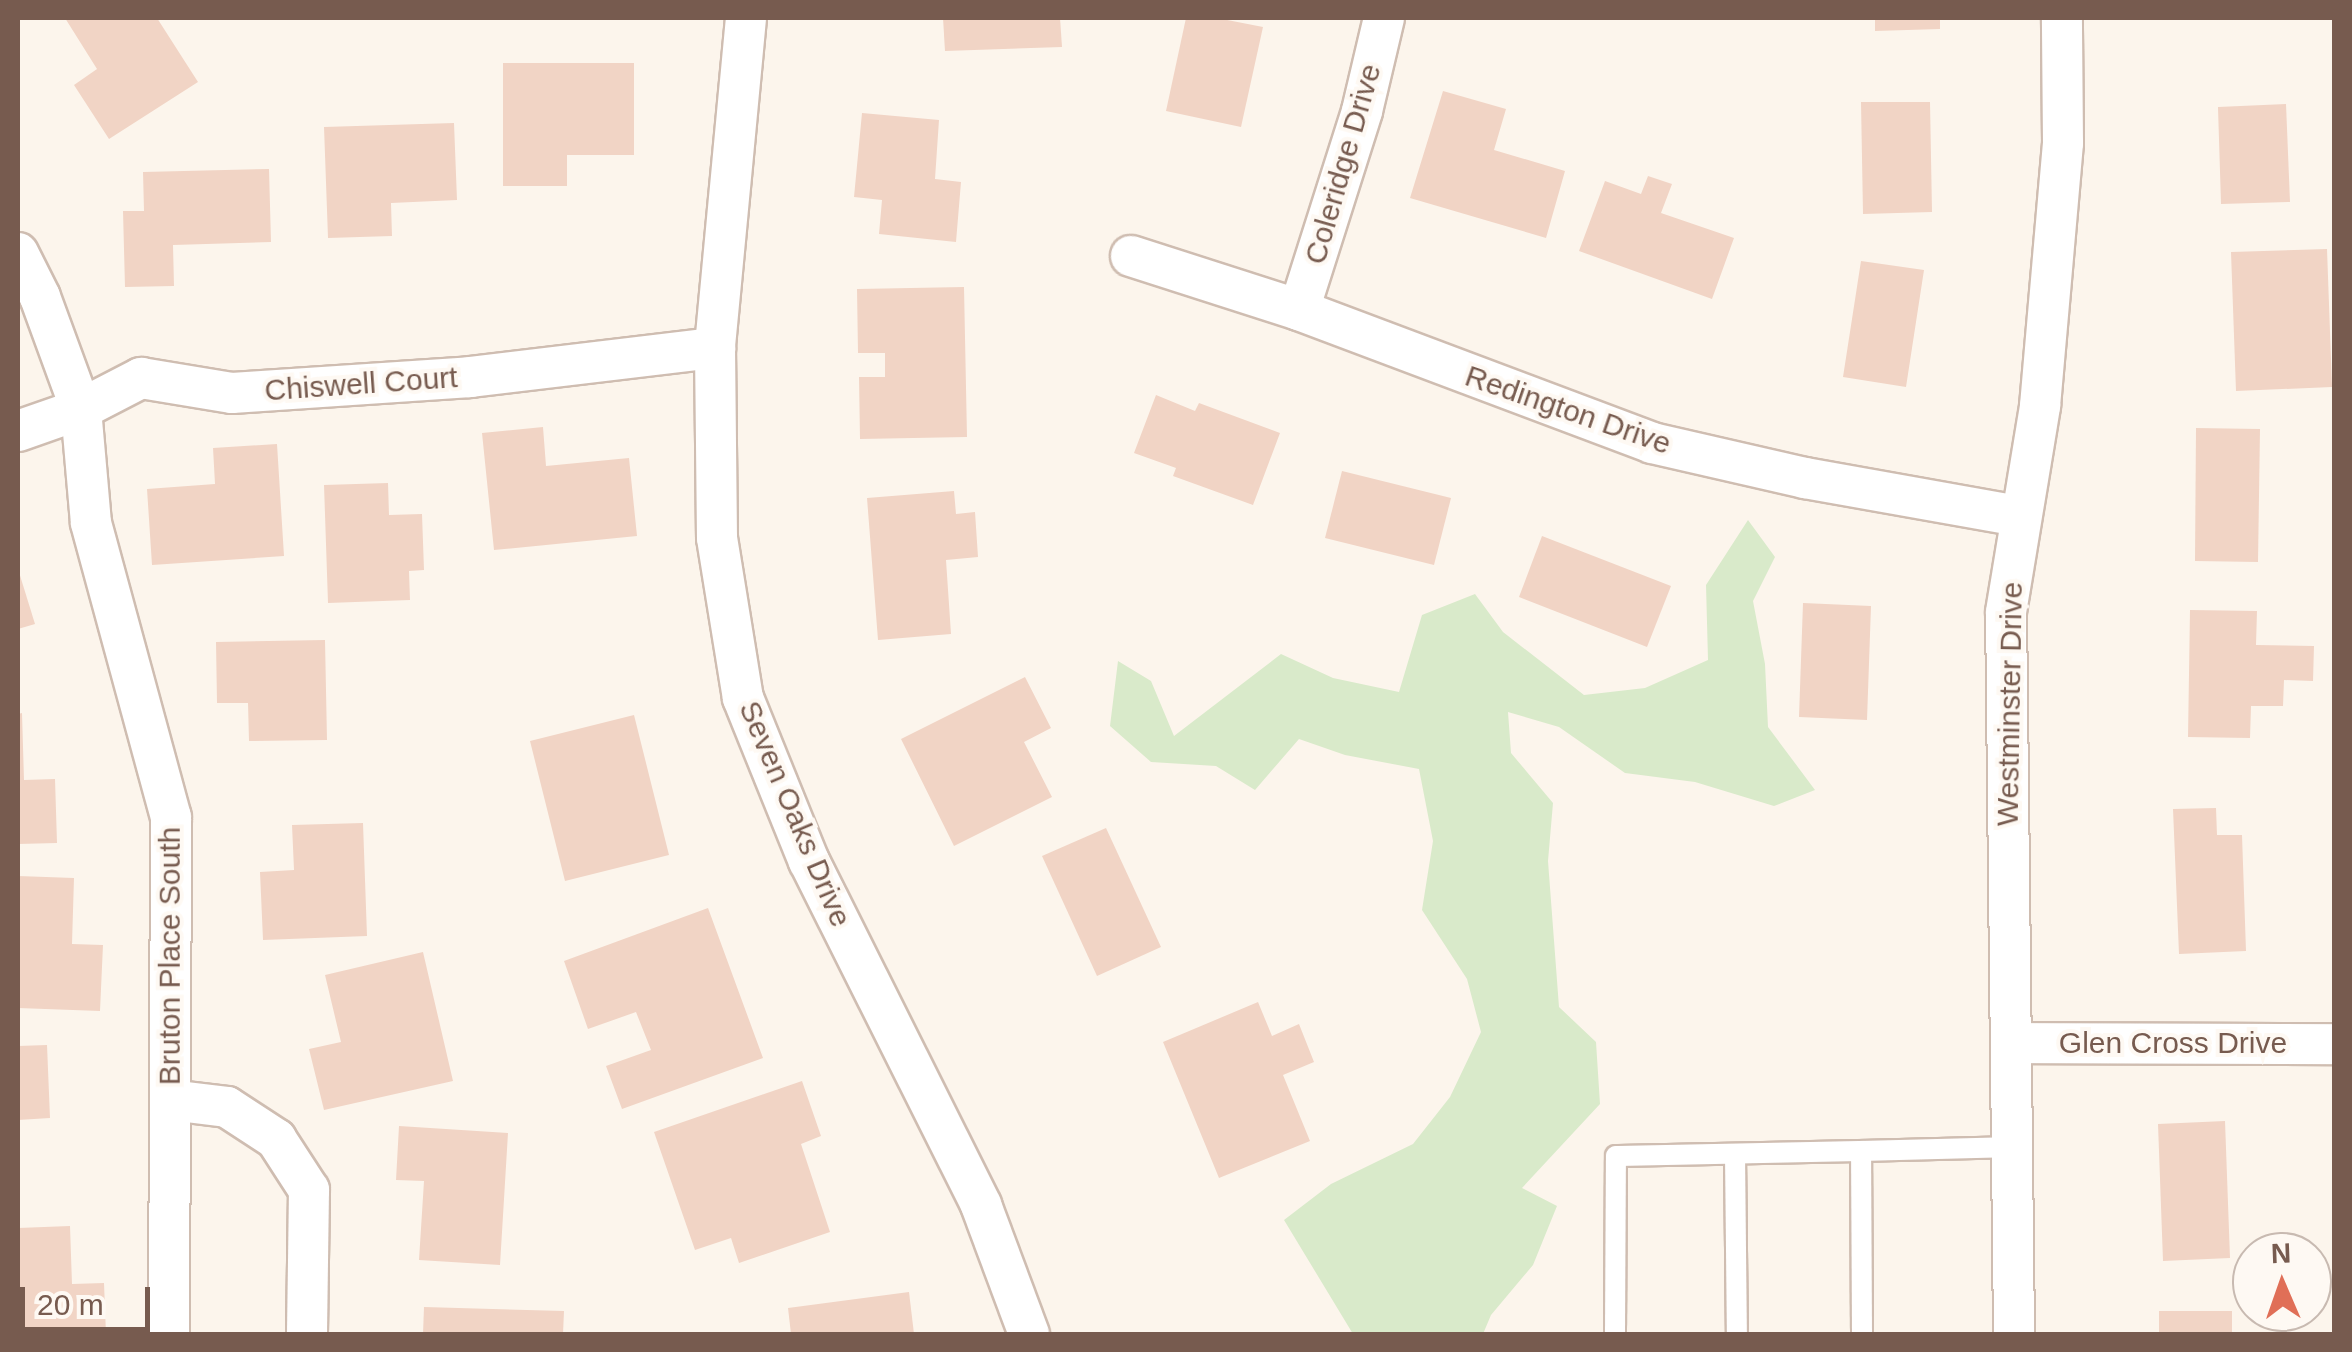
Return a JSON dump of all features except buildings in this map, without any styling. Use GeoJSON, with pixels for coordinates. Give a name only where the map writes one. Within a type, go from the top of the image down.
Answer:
{"type":"FeatureCollection","features":[{"type":"Feature","properties":{"kind":"street","name":"Seven Oaks Drive"},"geometry":{"type":"LineString","coordinates":[[746,18],[714,348],[717,538],[743,698],[809,861],[981,1205],[1030,1334]]}},
{"type":"Feature","properties":{"kind":"street","name":"Coleridge Drive"},"geometry":{"type":"LineString","coordinates":[[1299,310],[1362,110],[1384,18]]}},
{"type":"Feature","properties":{"kind":"street","name":"Westminster Drive"},"geometry":{"type":"LineString","coordinates":[[2014,1334],[2006,612],[2018,516],[2040,406],[2064,143],[2062,18]]}},
{"type":"Feature","properties":{"kind":"street","name":"Bruton Place South"},"geometry":{"type":"LineString","coordinates":[[18,253],[40,297],[81,408],[90,523],[171,817],[169,1334]]}},
{"type":"Feature","properties":{"kind":"street","name":"Redington Drive"},"geometry":{"type":"LineString","coordinates":[[1130,256],[1299,310],[1652,443],[1805,478],[2018,516]]}},
{"type":"Feature","properties":{"kind":"street","name":"Chiswell Court"},"geometry":{"type":"LineString","coordinates":[[18,431],[81,408],[142,378],[232,393],[470,377],[714,348]]}},
{"type":"Feature","properties":{"kind":"street","name":"Glen Cross Drive"},"geometry":{"type":"LineString","coordinates":[[2011,1043],[2334,1044]]}},
{"type":"Feature","properties":{"kind":"street"},"geometry":{"type":"LineString","coordinates":[[170,1100],[227,1107],[276,1139],[309,1190],[307,1334]]}},
{"type":"Feature","properties":{"kind":"lane"},"geometry":{"type":"LineString","coordinates":[[1615,1334],[1616,1156],[2014,1148]]}},
{"type":"Feature","properties":{"kind":"lane"},"geometry":{"type":"LineString","coordinates":[[1861,1151],[1862,1334]]}},
{"type":"Feature","properties":{"kind":"lane"},"geometry":{"type":"LineString","coordinates":[[1736,1154],[1737,1334]]}},
{"type":"Feature","properties":{"kind":"green space"},"geometry":{"type":"Polygon","coordinates":[[[1748,520],[1775,557],[1753,601],[1765,664],[1768,727],[1815,790],[1774,806],[1695,782],[1625,773],[1559,727],[1508,712],[1511,753],[1553,803],[1548,861],[1559,1007],[1596,1042],[1600,1104],[1522,1188],[1557,1206],[1533,1265],[1491,1315],[1483,1334],[1353,1334],[1284,1220],[1331,1184],[1413,1144],[1450,1097],[1481,1032],[1467,979],[1422,910],[1433,841],[1419,769],[1345,755],[1299,739],[1255,790],[1216,766],[1151,762],[1110,726],[1118,661],[1151,681],[1174,736],[1281,654],[1333,678],[1399,692],[1422,615],[1475,594],[1503,632],[1584,695],[1645,688],[1708,660],[1706,585],[1748,520]]]}}]}
